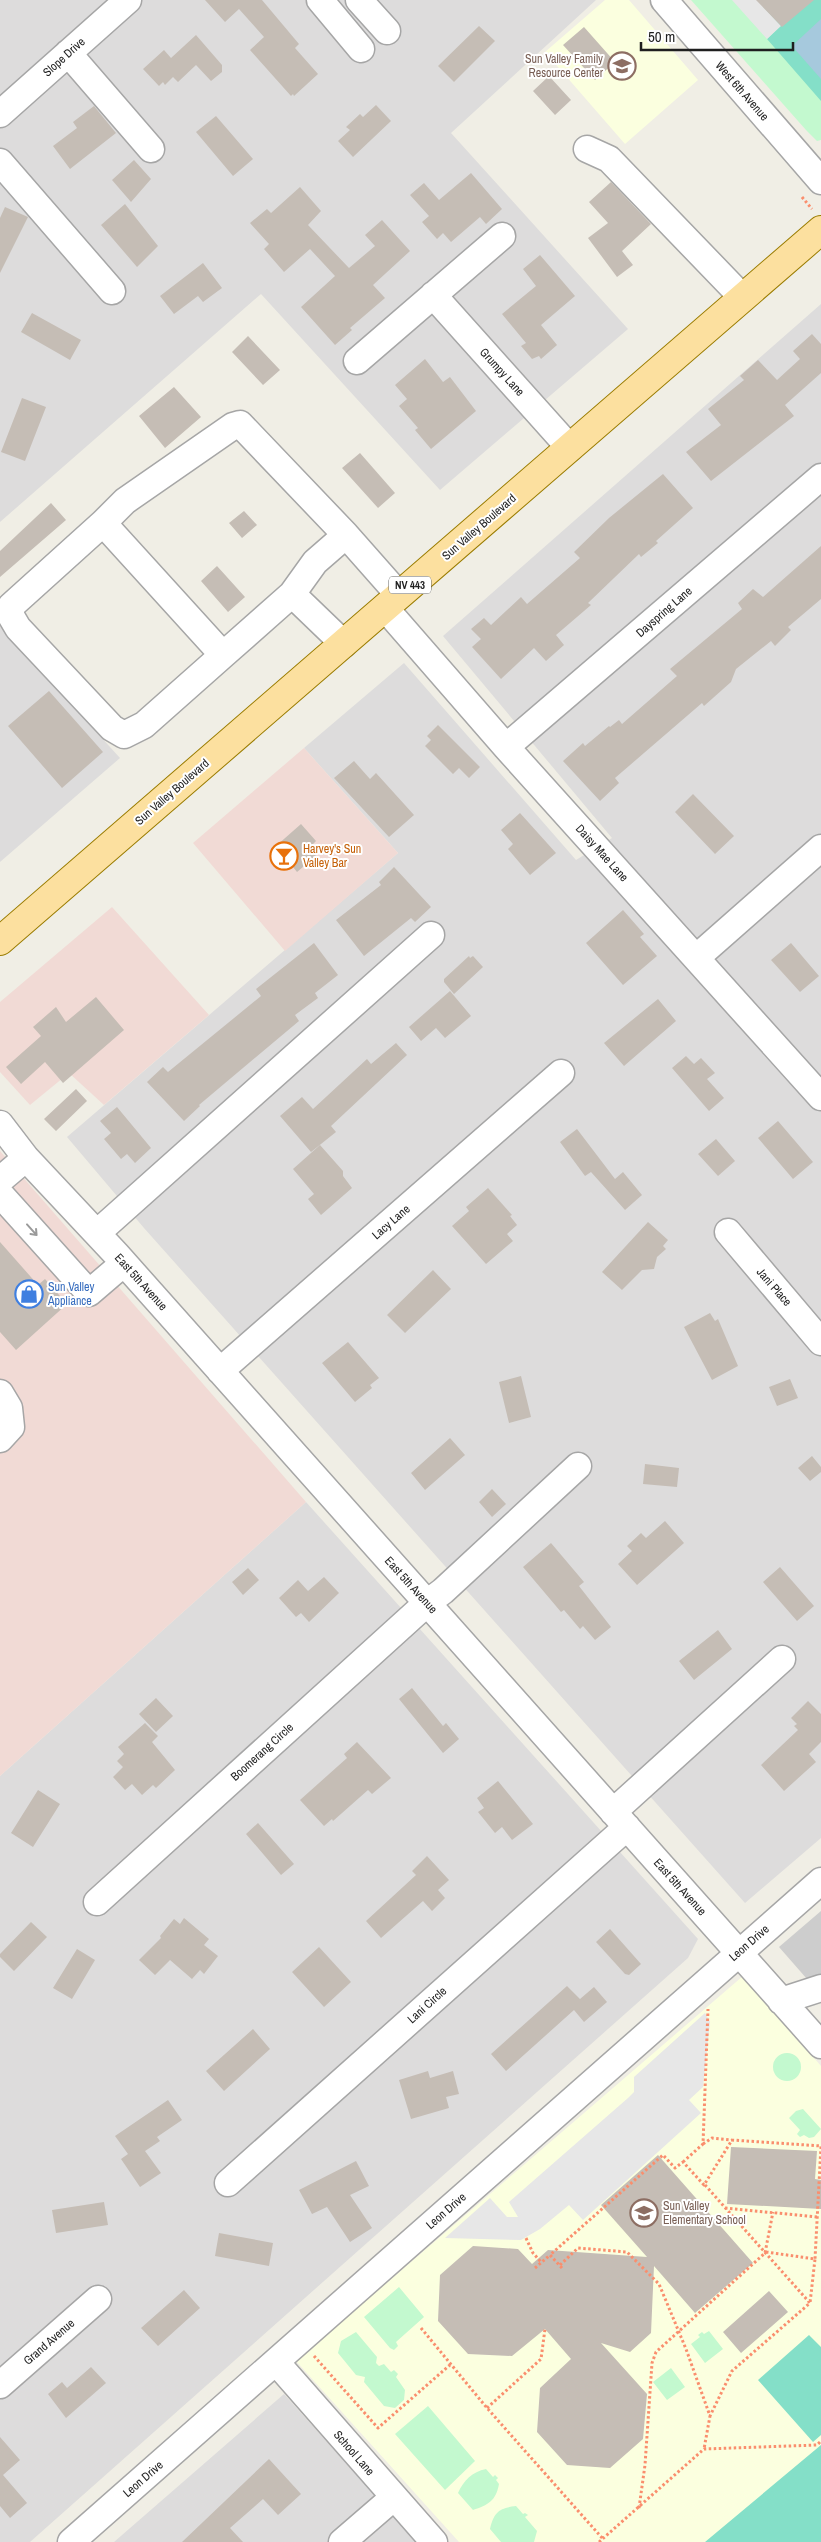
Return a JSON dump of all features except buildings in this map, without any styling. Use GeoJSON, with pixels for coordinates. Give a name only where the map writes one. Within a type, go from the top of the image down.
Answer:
{"type":"FeatureCollection","features":[{"type":"Feature","properties":{"kind":"main road","name":"Sun Valley Boulevard"},"geometry":{"type":"LineString","coordinates":[[0,941],[821,230]]}},
{"type":"Feature","properties":{"kind":"street","name":"Slope Drive"},"geometry":{"type":"LineString","coordinates":[[0,114],[128,0]]}},
{"type":"Feature","properties":{"kind":"street"},"geometry":{"type":"LineString","coordinates":[[320,0],[361,49]]}},
{"type":"Feature","properties":{"kind":"street"},"geometry":{"type":"LineString","coordinates":[[359,0],[387,31]]}},
{"type":"Feature","properties":{"kind":"street","name":"West 6th Avenue"},"geometry":{"type":"LineString","coordinates":[[664,0],[821,181]]}},
{"type":"Feature","properties":{"kind":"street"},"geometry":{"type":"LineString","coordinates":[[68,53],[151,149]]}},
{"type":"Feature","properties":{"kind":"street"},"geometry":{"type":"LineString","coordinates":[[587,149],[609,159],[743,298]]}},
{"type":"Feature","properties":{"kind":"street"},"geometry":{"type":"LineString","coordinates":[[0,162],[112,291]]}},
{"type":"Feature","properties":{"kind":"street"},"geometry":{"type":"LineString","coordinates":[[357,361],[502,236]]}},
{"type":"Feature","properties":{"kind":"street","name":"Grumpy Lane"},"geometry":{"type":"LineString","coordinates":[[433,295],[570,448]]}},
{"type":"Feature","properties":{"kind":"street","name":"Daisy Mae Lane"},"geometry":{"type":"LineString","coordinates":[[103,523],[125,502],[233,426],[240,424],[346,535],[392,601],[506,747],[821,1097]]}},
{"type":"Feature","properties":{"kind":"street","name":"Dayspring Lane"},"geometry":{"type":"LineString","coordinates":[[506,747],[821,477]]}},
{"type":"Feature","properties":{"kind":"street"},"geometry":{"type":"LineString","coordinates":[[223,655],[103,523],[11,606],[11,616],[18,628],[112,728],[124,735],[144,725],[292,594],[315,562],[346,535]]}},
{"type":"Feature","properties":{"kind":"street"},"geometry":{"type":"LineString","coordinates":[[292,594],[344,644]]}},
{"type":"Feature","properties":{"kind":"street"},"geometry":{"type":"LineString","coordinates":[[696,958],[821,848]]}},
{"type":"Feature","properties":{"kind":"street"},"geometry":{"type":"LineString","coordinates":[[96,1233],[431,935]]}},
{"type":"Feature","properties":{"kind":"street","name":"Lacy Lane"},"geometry":{"type":"LineString","coordinates":[[220,1372],[561,1073]]}},
{"type":"Feature","properties":{"kind":"street","name":"East 5th Avenue"},"geometry":{"type":"LineString","coordinates":[[0,1124],[26,1158],[124,1263],[821,2045]]}},
{"type":"Feature","properties":{"kind":"street"},"geometry":{"type":"LineString","coordinates":[[0,1180],[26,1158]]}},
{"type":"Feature","properties":{"kind":"street"},"geometry":{"type":"LineString","coordinates":[[0,1194],[89,1293],[124,1263]]}},
{"type":"Feature","properties":{"kind":"street","name":"Jani Place"},"geometry":{"type":"LineString","coordinates":[[728,1232],[821,1342]]}},
{"type":"Feature","properties":{"kind":"street"},"geometry":{"type":"LineString","coordinates":[[0,1393],[9,1408],[11,1427],[0,1439]]}},
{"type":"Feature","properties":{"kind":"street","name":"Boomerang Circle"},"geometry":{"type":"LineString","coordinates":[[97,1902],[427,1603],[443,1592],[578,1466]]}},
{"type":"Feature","properties":{"kind":"street","name":"Lani Circle"},"geometry":{"type":"LineString","coordinates":[[228,2184],[620,1820],[782,1659]]}},
{"type":"Feature","properties":{"kind":"street","name":"Leon Drive"},"geometry":{"type":"LineString","coordinates":[[72,2542],[738,1952],[821,1881]]}},
{"type":"Feature","properties":{"kind":"street"},"geometry":{"type":"LineString","coordinates":[[781,2001],[821,1988]]}},
{"type":"Feature","properties":{"kind":"street","name":"Grand Avenue"},"geometry":{"type":"LineString","coordinates":[[0,2384],[98,2300]]}},
{"type":"Feature","properties":{"kind":"street","name":"School Lane"},"geometry":{"type":"LineString","coordinates":[[276,2362],[393,2498],[434,2542]]}},
{"type":"Feature","properties":{"kind":"street"},"geometry":{"type":"LineString","coordinates":[[342,2542],[393,2498]]}},
{"type":"Feature","properties":{"kind":"path"},"geometry":{"type":"LineString","coordinates":[[702,2144],[710,2013],[707,2006]]}},
{"type":"Feature","properties":{"kind":"path"},"geometry":{"type":"LineString","coordinates":[[535,2268],[663,2155],[675,2168],[702,2144],[712,2138],[821,2146],[820,2194],[810,2304],[732,2370],[710,2416],[704,2449],[599,2542]]}},
{"type":"Feature","properties":{"kind":"path"},"geometry":{"type":"LineString","coordinates":[[704,2185],[732,2140]]}},
{"type":"Feature","properties":{"kind":"path"},"geometry":{"type":"LineString","coordinates":[[683,2162],[810,2304]]}},
{"type":"Feature","properties":{"kind":"path"},"geometry":{"type":"LineString","coordinates":[[725,2208],[817,2217]]}},
{"type":"Feature","properties":{"kind":"path"},"geometry":{"type":"LineString","coordinates":[[639,2508],[645,2465],[652,2363],[656,2352],[765,2253],[772,2212]]}},
{"type":"Feature","properties":{"kind":"path"},"geometry":{"type":"LineString","coordinates":[[526,2238],[533,2253],[541,2262]]}},
{"type":"Feature","properties":{"kind":"path"},"geometry":{"type":"LineString","coordinates":[[550,2255],[561,2267],[578,2248],[627,2252],[659,2284],[679,2330],[710,2416]]}},
{"type":"Feature","properties":{"kind":"path"},"geometry":{"type":"LineString","coordinates":[[765,2253],[814,2259]]}},
{"type":"Feature","properties":{"kind":"path"},"geometry":{"type":"LineString","coordinates":[[421,2328],[486,2408],[603,2539]]}},
{"type":"Feature","properties":{"kind":"path"},"geometry":{"type":"LineString","coordinates":[[486,2408],[541,2359],[544,2329]]}},
{"type":"Feature","properties":{"kind":"path"},"geometry":{"type":"LineString","coordinates":[[312,2352],[378,2428],[451,2364]]}},
{"type":"Feature","properties":{"kind":"path"},"geometry":{"type":"LineString","coordinates":[[704,2449],[817,2444],[821,2441]]}},
{"type":"Feature","properties":{"kind":"shaded area"},"geometry":{"type":"Polygon","coordinates":[[[0,0],[596,0],[451,133],[628,329],[440,490],[261,294],[0,522],[0,0]]]}},
{"type":"Feature","properties":{"kind":"shaded area","name":"Sun Valley Family Resource Center"},"geometry":{"type":"Polygon","coordinates":[[[605,0],[629,0],[698,80],[625,144],[545,52],[605,0]]]}},
{"type":"Feature","properties":{"kind":"shaded area"},"geometry":{"type":"Polygon","coordinates":[[[732,0],[757,0],[781,26],[767,39],[732,0]]]}},
{"type":"Feature","properties":{"kind":"shaded area"},"geometry":{"type":"Polygon","coordinates":[[[821,304],[821,1838],[745,1903],[144,1228],[67,1137],[398,853],[304,748],[404,663],[576,860],[612,838],[443,636],[821,304]]]}},
{"type":"Feature","properties":{"kind":"shaded area"},"geometry":{"type":"Polygon","coordinates":[[[0,626],[120,758],[0,862],[0,626]]]}},
{"type":"Feature","properties":{"kind":"shaded area"},"geometry":{"type":"Polygon","coordinates":[[[304,748],[398,853],[285,951],[193,843],[304,748]]]}},
{"type":"Feature","properties":{"kind":"shaded area"},"geometry":{"type":"Polygon","coordinates":[[[112,907],[209,1015],[104,1105],[69,1073],[30,1105],[0,1072],[0,1002],[112,907]]]}},
{"type":"Feature","properties":{"kind":"shaded area"},"geometry":{"type":"Polygon","coordinates":[[[0,1151],[306,1502],[0,1776],[0,1151]]]}},
{"type":"Feature","properties":{"kind":"shaded area"},"geometry":{"type":"Polygon","coordinates":[[[306,1502],[698,1939],[688,1958],[30,2542],[0,2542],[0,1776],[306,1502]]]}},
{"type":"Feature","properties":{"kind":"shaded area"},"geometry":{"type":"Polygon","coordinates":[[[821,1911],[821,1995],[779,1947],[821,1911]]]}},
{"type":"Feature","properties":{"kind":"shaded area","name":"Sun Valley Elementary School"},"geometry":{"type":"Polygon","coordinates":[[[743,1976],[821,2066],[821,2542],[459,2542],[296,2361],[743,1976]]]}},
{"type":"Feature","properties":{"kind":"shaded area"},"geometry":{"type":"Polygon","coordinates":[[[705,2013],[710,2022],[703,2087],[689,2100],[701,2113],[583,2220],[569,2205],[540,2229],[521,2240],[445,2238],[490,2198],[507,2217],[518,2217],[509,2202],[628,2098],[634,2092],[634,2077],[705,2013]]]}},
{"type":"Feature","properties":{"kind":"shaded area"},"geometry":{"type":"Polygon","coordinates":[[[284,2394],[417,2542],[114,2542],[284,2394]]]}},
{"type":"Feature","properties":{"kind":"green space"},"geometry":{"type":"Polygon","coordinates":[[[691,0],[821,0],[821,140],[817,141],[806,130],[691,0]]]}},
{"type":"Feature","properties":{"kind":"green space"},"geometry":{"type":"Polygon","coordinates":[[[767,0],[821,0],[821,101],[767,39],[780,26],[761,5],[767,0]]]}},
{"type":"Feature","properties":{"kind":"green space"},"geometry":{"type":"Polygon","coordinates":[[[787,2053],[797,2057],[801,2067],[797,2077],[787,2081],[777,2077],[773,2067],[777,2057],[787,2053]]]}},
{"type":"Feature","properties":{"kind":"green space"},"geometry":{"type":"Polygon","coordinates":[[[803,2109],[821,2129],[814,2137],[809,2138],[804,2135],[800,2137],[797,2134],[800,2130],[789,2118],[796,2111],[803,2109]]]}},
{"type":"Feature","properties":{"kind":"green space"},"geometry":{"type":"Polygon","coordinates":[[[399,2287],[424,2317],[396,2342],[398,2346],[394,2350],[390,2348],[364,2317],[399,2287]]]}},
{"type":"Feature","properties":{"kind":"green space"},"geometry":{"type":"Polygon","coordinates":[[[709,2331],[723,2349],[705,2363],[691,2344],[700,2337],[698,2335],[702,2332],[704,2334],[709,2331]]]}},
{"type":"Feature","properties":{"kind":"green space"},"geometry":{"type":"Polygon","coordinates":[[[356,2332],[377,2357],[376,2363],[379,2366],[384,2364],[391,2372],[394,2370],[398,2374],[396,2377],[405,2390],[404,2400],[395,2408],[384,2406],[364,2382],[365,2377],[356,2375],[338,2353],[341,2341],[356,2332]]]}},
{"type":"Feature","properties":{"kind":"green space"},"geometry":{"type":"Polygon","coordinates":[[[809,2335],[821,2347],[821,2435],[813,2442],[758,2380],[809,2335]]]}},
{"type":"Feature","properties":{"kind":"green space"},"geometry":{"type":"Polygon","coordinates":[[[671,2368],[685,2387],[667,2400],[653,2382],[671,2368]]]}},
{"type":"Feature","properties":{"kind":"green space"},"geometry":{"type":"Polygon","coordinates":[[[428,2406],[475,2461],[445,2490],[395,2434],[428,2406]]]}},
{"type":"Feature","properties":{"kind":"green space"},"geometry":{"type":"Polygon","coordinates":[[[821,2445],[821,2542],[705,2542],[821,2445]]]}},
{"type":"Feature","properties":{"kind":"green space"},"geometry":{"type":"Polygon","coordinates":[[[486,2469],[493,2477],[495,2475],[498,2478],[496,2480],[499,2484],[498,2490],[491,2502],[473,2510],[458,2493],[469,2477],[486,2469]]]}},
{"type":"Feature","properties":{"kind":"green space"},"geometry":{"type":"Polygon","coordinates":[[[516,2506],[523,2514],[528,2515],[525,2517],[537,2531],[534,2542],[501,2542],[490,2529],[493,2519],[498,2512],[505,2508],[516,2506]]]}},
{"type":"Feature","properties":{"kind":"water"},"geometry":{"type":"Polygon","coordinates":[[[821,19],[821,79],[792,46],[821,19]]]}},
{"type":"Feature","properties":{"kind":"place","name":"Sun Valley Family Resource Center"},"geometry":{"type":"Point","coordinates":[622,66]}},
{"type":"Feature","properties":{"kind":"place","name":"Harvey's Sun Valley Bar"},"geometry":{"type":"Point","coordinates":[284,856]}},
{"type":"Feature","properties":{"kind":"place","name":"Sun Valley Appliance"},"geometry":{"type":"Point","coordinates":[29,1294]}},
{"type":"Feature","properties":{"kind":"place","name":"Sun Valley Elementary School"},"geometry":{"type":"Point","coordinates":[644,2213]}}]}
